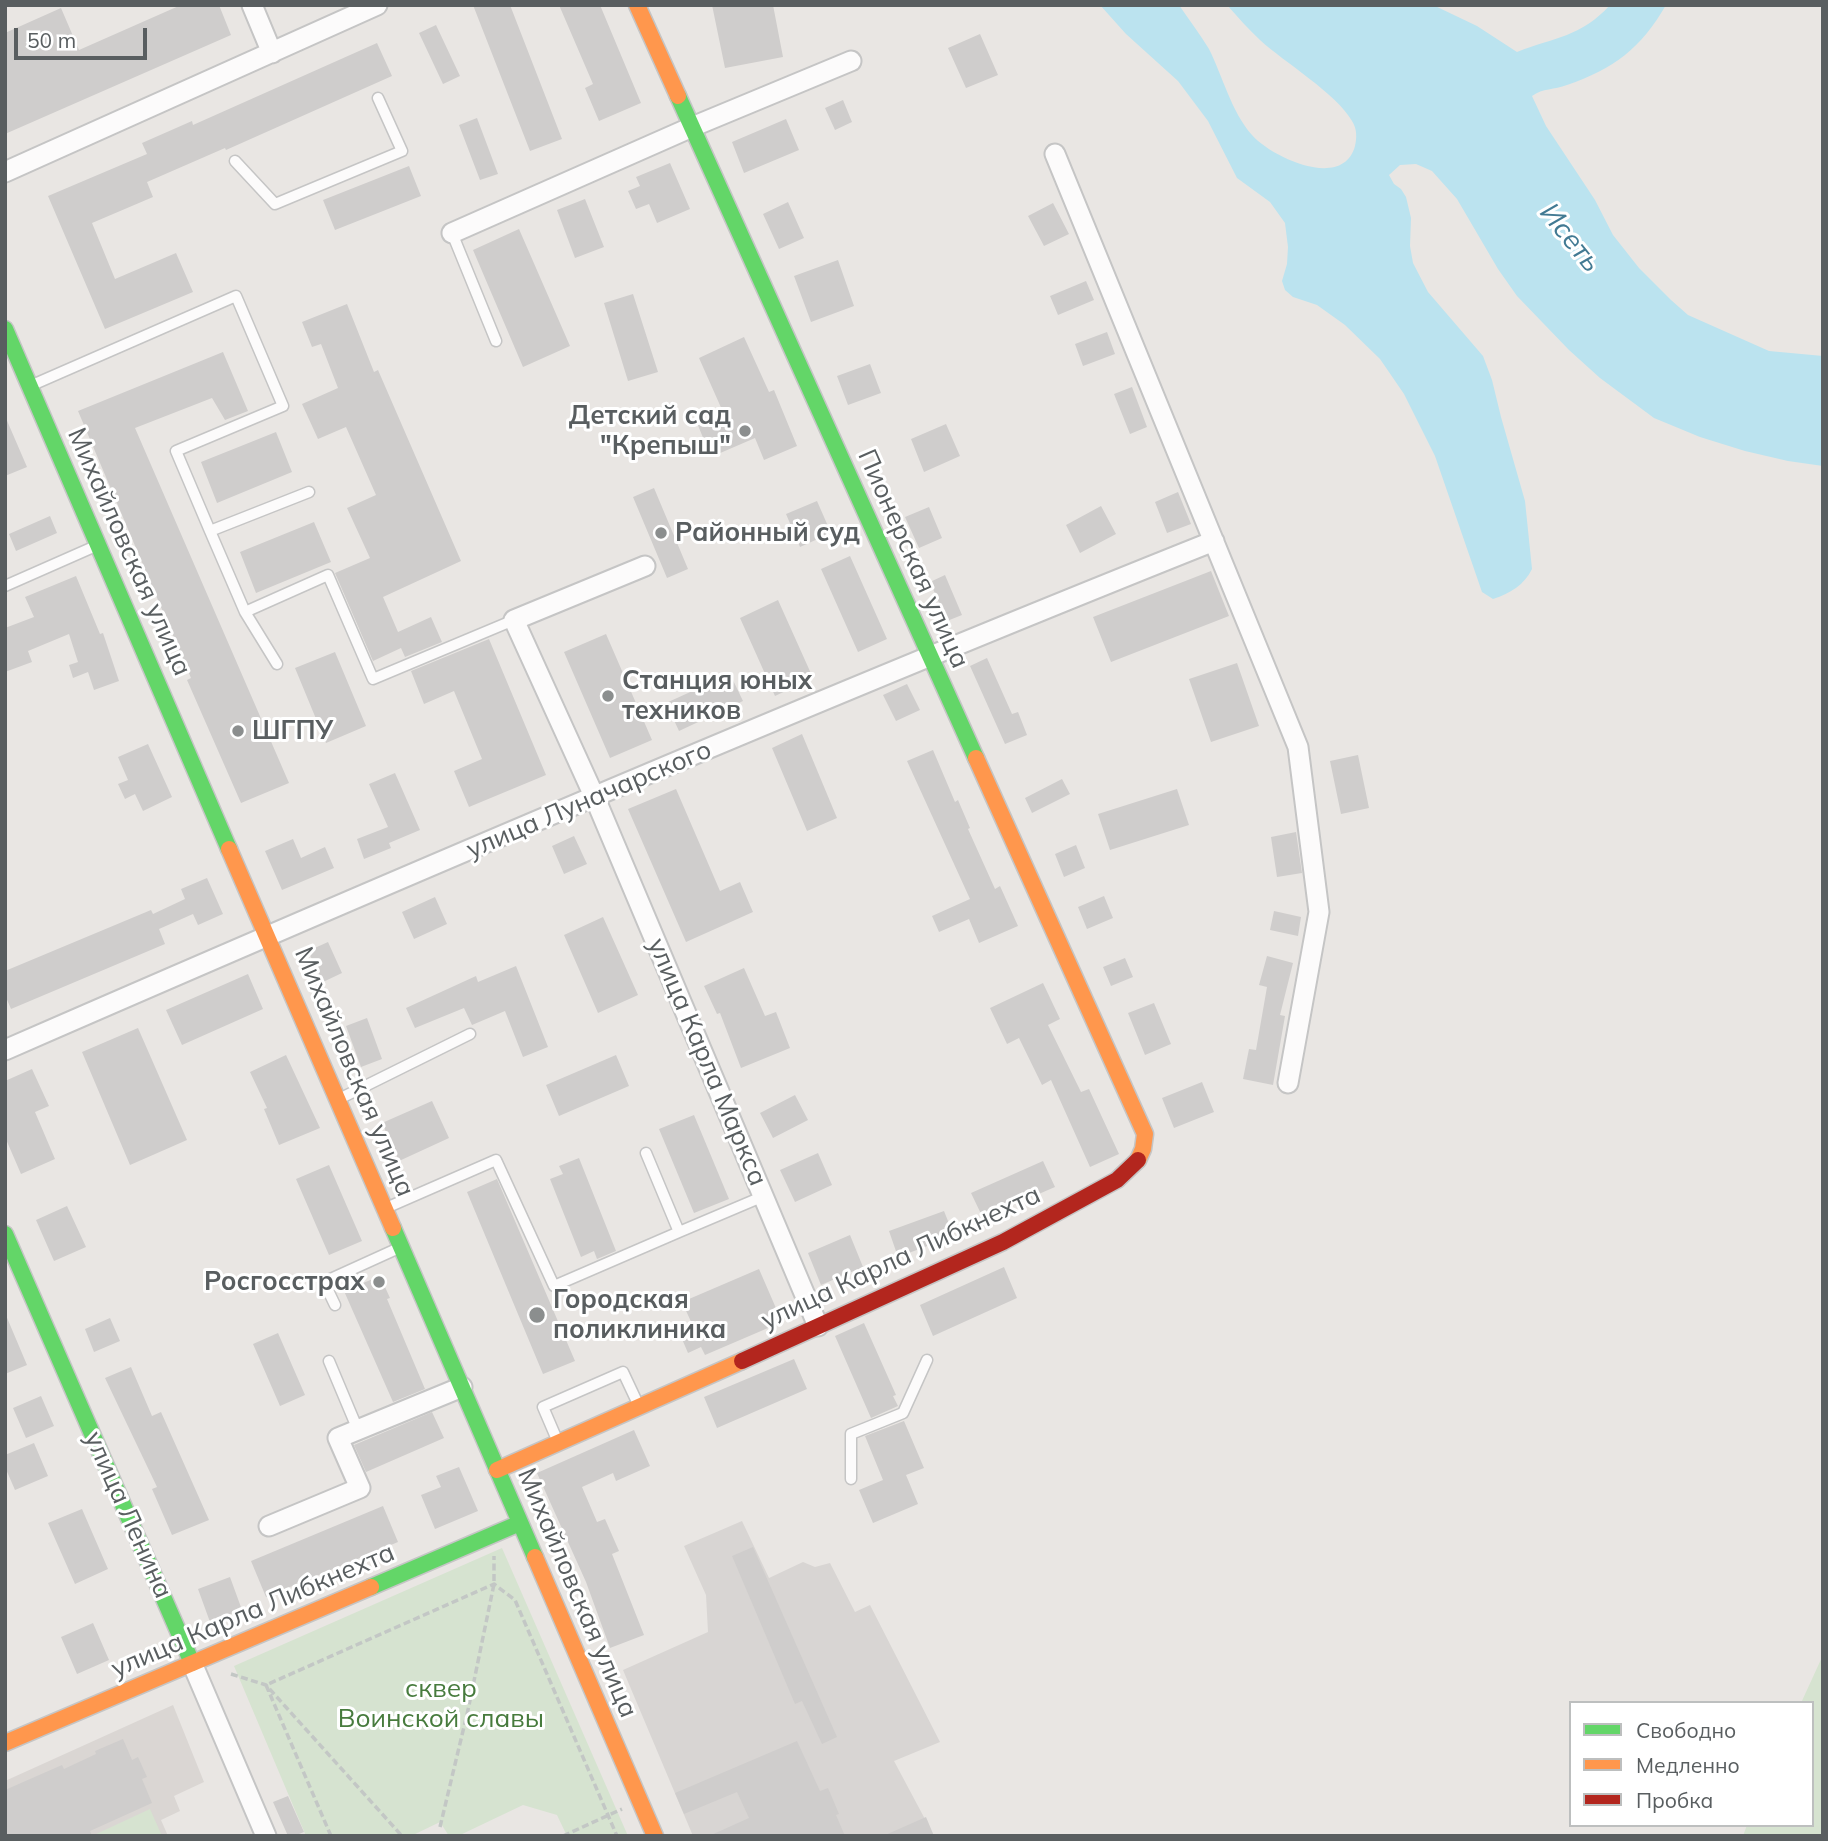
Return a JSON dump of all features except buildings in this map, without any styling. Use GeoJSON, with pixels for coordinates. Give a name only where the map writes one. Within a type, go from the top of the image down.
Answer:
{"type":"FeatureCollection","features":[{"type":"Feature","properties":{"kind":"street"},"geometry":{"type":"LineString","coordinates":[[252,5],[272,52]]}},
{"type":"Feature","properties":{"kind":"street"},"geometry":{"type":"LineString","coordinates":[[5,172],[377,5]]}},
{"type":"Feature","properties":{"kind":"street","name":"Пионерская улица"},"geometry":{"type":"LineString","coordinates":[[637,5],[1145,1134]]}},
{"type":"Feature","properties":{"kind":"street"},"geometry":{"type":"LineString","coordinates":[[452,233],[692,127],[851,61]]}},
{"type":"Feature","properties":{"kind":"street"},"geometry":{"type":"LineString","coordinates":[[1055,154],[1298,747],[1319,912],[1289,1083]]}},
{"type":"Feature","properties":{"kind":"street","name":"Михайловская улица"},"geometry":{"type":"LineString","coordinates":[[5,329],[655,1836]]}},
{"type":"Feature","properties":{"kind":"street","name":"улица Луначарского"},"geometry":{"type":"LineString","coordinates":[[5,1050],[268,935],[929,655],[1214,541]]}},
{"type":"Feature","properties":{"kind":"street"},"geometry":{"type":"LineString","coordinates":[[514,620],[645,566]]}},
{"type":"Feature","properties":{"kind":"street","name":"улица Карла Маркса"},"geometry":{"type":"LineString","coordinates":[[514,620],[595,798],[818,1326]]}},
{"type":"Feature","properties":{"kind":"street","name":"улица Карла Либкнехта"},"geometry":{"type":"LineString","coordinates":[[497,1469],[1003,1242],[1131,1170],[1141,1158],[1145,1147],[1145,1134]]}},
{"type":"Feature","properties":{"kind":"street","name":"улица Ленина"},"geometry":{"type":"LineString","coordinates":[[5,1234],[266,1836]]}},
{"type":"Feature","properties":{"kind":"street"},"geometry":{"type":"LineString","coordinates":[[269,1525],[360,1488],[338,1438],[462,1387]]}},
{"type":"Feature","properties":{"kind":"street","name":"улица Карла Либкнехта"},"geometry":{"type":"LineString","coordinates":[[5,1744],[520,1523]]}},
{"type":"Feature","properties":{"kind":"lane"},"geometry":{"type":"LineString","coordinates":[[235,161],[275,204],[402,150],[378,98]]}},
{"type":"Feature","properties":{"kind":"lane"},"geometry":{"type":"LineString","coordinates":[[452,233],[496,341]]}},
{"type":"Feature","properties":{"kind":"lane"},"geometry":{"type":"LineString","coordinates":[[30,386],[236,296],[283,407],[176,451],[245,612],[277,664]]}},
{"type":"Feature","properties":{"kind":"lane"},"geometry":{"type":"LineString","coordinates":[[211,531],[309,492]]}},
{"type":"Feature","properties":{"kind":"lane"},"geometry":{"type":"LineString","coordinates":[[5,586],[100,545]]}},
{"type":"Feature","properties":{"kind":"lane"},"geometry":{"type":"LineString","coordinates":[[245,612],[328,575],[373,679],[514,620]]}},
{"type":"Feature","properties":{"kind":"lane"},"geometry":{"type":"LineString","coordinates":[[339,1099],[470,1034]]}},
{"type":"Feature","properties":{"kind":"lane"},"geometry":{"type":"LineString","coordinates":[[646,1153],[679,1232]]}},
{"type":"Feature","properties":{"kind":"lane"},"geometry":{"type":"LineString","coordinates":[[386,1209],[496,1160],[554,1286],[764,1196]]}},
{"type":"Feature","properties":{"kind":"lane"},"geometry":{"type":"LineString","coordinates":[[335,1305],[324,1282],[402,1247]]}},
{"type":"Feature","properties":{"kind":"lane"},"geometry":{"type":"LineString","coordinates":[[851,1479],[851,1434],[903,1413],[927,1360]]}},
{"type":"Feature","properties":{"kind":"lane"},"geometry":{"type":"LineString","coordinates":[[329,1361],[358,1430]]}},
{"type":"Feature","properties":{"kind":"lane"},"geometry":{"type":"LineString","coordinates":[[558,1443],[544,1407],[623,1372],[639,1406]]}},
{"type":"Feature","properties":{"kind":"path"},"geometry":{"type":"LineString","coordinates":[[440,1827],[494,1584],[493,1536]]}},
{"type":"Feature","properties":{"kind":"path"},"geometry":{"type":"LineString","coordinates":[[266,1685],[494,1584]]}},
{"type":"Feature","properties":{"kind":"path"},"geometry":{"type":"LineString","coordinates":[[494,1584],[515,1600],[617,1836]]}},
{"type":"Feature","properties":{"kind":"path"},"geometry":{"type":"LineString","coordinates":[[231,1674],[266,1685],[402,1836]]}},
{"type":"Feature","properties":{"kind":"path"},"geometry":{"type":"LineString","coordinates":[[266,1685],[331,1836]]}},
{"type":"Feature","properties":{"kind":"path"},"geometry":{"type":"LineString","coordinates":[[564,1836],[640,1801]]}},
{"type":"Feature","properties":{"kind":"shaded area"},"geometry":{"type":"Polygon","coordinates":[[[742,1521],[769,1578],[803,1562],[815,1567],[830,1563],[855,1612],[870,1605],[940,1742],[894,1761],[934,1836],[693,1836],[623,1670],[708,1632],[706,1595],[684,1546],[742,1521]]]}},
{"type":"Feature","properties":{"kind":"shaded area"},"geometry":{"type":"Polygon","coordinates":[[[173,1705],[204,1782],[174,1796],[180,1811],[161,1820],[168,1836],[5,1836],[5,1781],[173,1705]]]}},
{"type":"Feature","properties":{"kind":"green space","name":"сквер Воинской славы"},"geometry":{"type":"Polygon","coordinates":[[[502,1548],[628,1836],[567,1836],[557,1815],[523,1805],[458,1836],[449,1836],[440,1822],[411,1836],[306,1836],[234,1666],[502,1548]]]}},
{"type":"Feature","properties":{"kind":"green space"},"geometry":{"type":"Polygon","coordinates":[[[1823,1655],[1823,1836],[1743,1836],[1746,1827],[1814,1827],[1814,1701],[1802,1701],[1823,1655]]]}},
{"type":"Feature","properties":{"kind":"green space"},"geometry":{"type":"Polygon","coordinates":[[[150,1809],[162,1836],[94,1836],[94,1835],[150,1809]]]}},
{"type":"Feature","properties":{"kind":"water","name":"Исеть"},"geometry":{"type":"Polygon","coordinates":[[[1100,5],[1179,5],[1209,49],[1233,105],[1252,135],[1261,144],[1290,160],[1322,168],[1337,166],[1348,159],[1356,139],[1352,121],[1334,100],[1260,40],[1227,5],[1433,5],[1477,26],[1517,52],[1578,30],[1610,5],[1666,5],[1647,33],[1612,64],[1584,79],[1532,96],[1546,126],[1595,200],[1613,235],[1639,268],[1671,300],[1688,315],[1769,351],[1823,356],[1823,466],[1745,451],[1700,437],[1654,418],[1600,378],[1517,296],[1457,199],[1432,171],[1416,164],[1400,165],[1389,175],[1406,197],[1411,218],[1410,246],[1413,263],[1428,292],[1483,356],[1525,501],[1532,569],[1521,584],[1506,594],[1493,599],[1482,592],[1435,456],[1404,394],[1380,359],[1345,325],[1317,305],[1293,297],[1285,290],[1282,281],[1288,247],[1285,223],[1270,202],[1237,178],[1208,121],[1178,81],[1126,34],[1100,5]]]}},
{"type":"Feature","properties":{"kind":"traffic: fast"},"geometry":{"type":"LineString","coordinates":[[678,96],[976,758]]}},
{"type":"Feature","properties":{"kind":"traffic: fast"},"geometry":{"type":"LineString","coordinates":[[5,329],[229,849]]}},
{"type":"Feature","properties":{"kind":"traffic: fast"},"geometry":{"type":"LineString","coordinates":[[393,1228],[535,1557]]}},
{"type":"Feature","properties":{"kind":"traffic: fast"},"geometry":{"type":"LineString","coordinates":[[5,1234],[192,1663]]}},
{"type":"Feature","properties":{"kind":"traffic: fast"},"geometry":{"type":"LineString","coordinates":[[371,1587],[520,1523]]}},
{"type":"Feature","properties":{"kind":"traffic: slow"},"geometry":{"type":"LineString","coordinates":[[637,5],[678,96]]}},
{"type":"Feature","properties":{"kind":"traffic: slow"},"geometry":{"type":"LineString","coordinates":[[976,758],[1145,1134],[1138,1160]]}},
{"type":"Feature","properties":{"kind":"traffic: slow"},"geometry":{"type":"LineString","coordinates":[[229,849],[393,1228]]}},
{"type":"Feature","properties":{"kind":"traffic: slow"},"geometry":{"type":"LineString","coordinates":[[497,1470],[742,1361]]}},
{"type":"Feature","properties":{"kind":"traffic: slow"},"geometry":{"type":"LineString","coordinates":[[535,1557],[655,1836]]}},
{"type":"Feature","properties":{"kind":"traffic: slow"},"geometry":{"type":"LineString","coordinates":[[5,1743],[371,1587]]}},
{"type":"Feature","properties":{"kind":"traffic: jam"},"geometry":{"type":"LineString","coordinates":[[742,1361],[1003,1242],[1117,1180],[1138,1160]]}},
{"type":"Feature","properties":{"kind":"place","name":"Детский сад \"Крепыш\""},"geometry":{"type":"Point","coordinates":[745,431]}},
{"type":"Feature","properties":{"kind":"place","name":"Районный суд"},"geometry":{"type":"Point","coordinates":[661,533]}},
{"type":"Feature","properties":{"kind":"place","name":"Станция юных техников"},"geometry":{"type":"Point","coordinates":[608,696]}},
{"type":"Feature","properties":{"kind":"place","name":"ШГПУ"},"geometry":{"type":"Point","coordinates":[238,731]}},
{"type":"Feature","properties":{"kind":"place","name":"Росгосстрах"},"geometry":{"type":"Point","coordinates":[379,1282]}},
{"type":"Feature","properties":{"kind":"place","name":"Городская поликлиника"},"geometry":{"type":"Point","coordinates":[537,1315]}}]}
